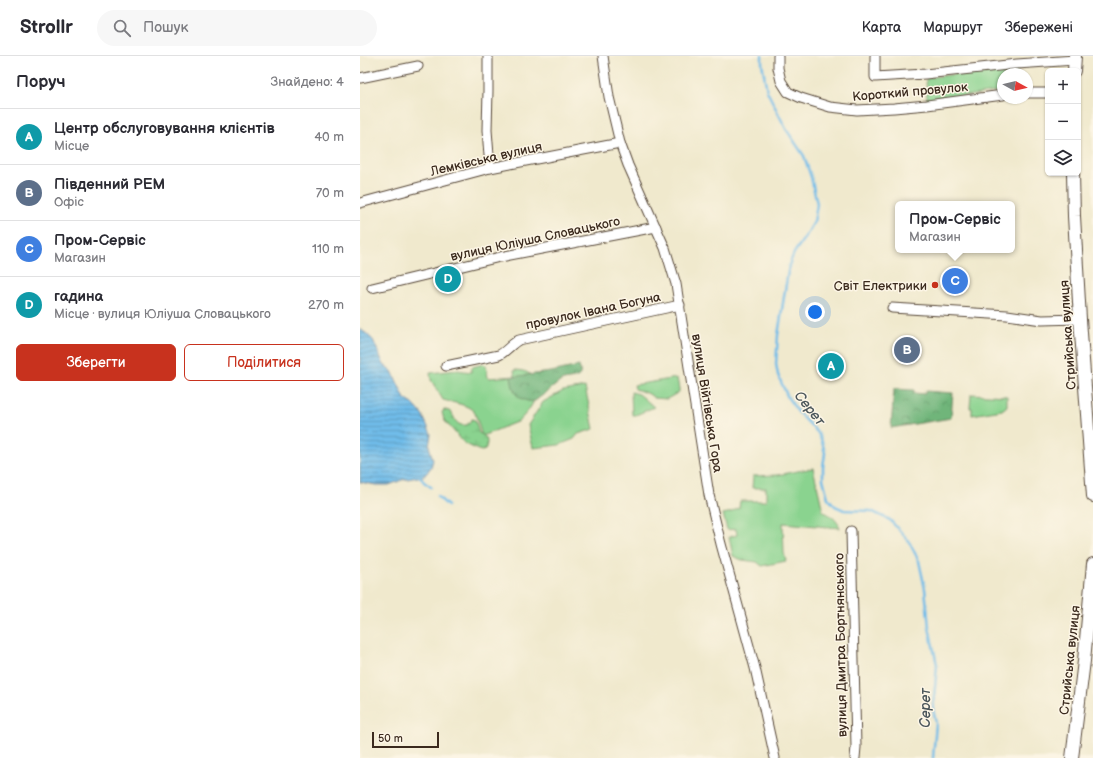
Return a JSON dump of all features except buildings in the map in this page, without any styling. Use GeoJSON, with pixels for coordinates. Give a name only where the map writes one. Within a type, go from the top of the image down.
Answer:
{"type":"FeatureCollection","features":[{"type":"Feature","properties":{"kind":"main road","name":"Стрийська вулиця"},"geometry":{"type":"LineString","coordinates":[[1073,176],[1080,319],[1090,409],[1093,496]]}},
{"type":"Feature","properties":{"kind":"main road","name":"Стрийська вулиця"},"geometry":{"type":"LineString","coordinates":[[1072,758],[1084,661],[1093,564]]}},
{"type":"Feature","properties":{"kind":"street"},"geometry":{"type":"LineString","coordinates":[[488,56],[487,130],[490,168]]}},
{"type":"Feature","properties":{"kind":"street","name":"вулиця Війтівська Гора"},"geometry":{"type":"LineString","coordinates":[[603,56],[609,96],[620,143],[628,165],[665,248],[676,284],[709,495],[755,668],[775,758]]}},
{"type":"Feature","properties":{"kind":"street","name":"Короткий провулок"},"geometry":{"type":"LineString","coordinates":[[778,56],[778,68],[781,81],[788,92],[801,98],[830,107],[857,110],[894,108],[997,96]]}},
{"type":"Feature","properties":{"kind":"street"},"geometry":{"type":"LineString","coordinates":[[875,56],[875,77],[925,74],[1017,64],[1075,62]]}},
{"type":"Feature","properties":{"kind":"street"},"geometry":{"type":"LineString","coordinates":[[360,78],[418,66]]}},
{"type":"Feature","properties":{"kind":"street"},"geometry":{"type":"LineString","coordinates":[[1033,93],[1045,93]]}},
{"type":"Feature","properties":{"kind":"street","name":"Лемківська вулиця"},"geometry":{"type":"LineString","coordinates":[[360,202],[490,168],[620,143]]}},
{"type":"Feature","properties":{"kind":"street","name":"вулиця Юліуша Словацького"},"geometry":{"type":"LineString","coordinates":[[372,288],[500,257],[656,227]]}},
{"type":"Feature","properties":{"kind":"street","name":"провулок Івана Богуна"},"geometry":{"type":"LineString","coordinates":[[446,366],[499,355],[519,340],[680,305]]}},
{"type":"Feature","properties":{"kind":"street"},"geometry":{"type":"LineString","coordinates":[[892,308],[1007,315],[1042,320],[1080,319]]}},
{"type":"Feature","properties":{"kind":"street","name":"вулиця Дмитра Бортнянського"},"geometry":{"type":"LineString","coordinates":[[851,531],[855,758]]}},
{"type":"Feature","properties":{"kind":"green space"},"geometry":{"type":"Polygon","coordinates":[[[1017,66],[1017,68],[1002,68],[1017,66]]]}},
{"type":"Feature","properties":{"kind":"green space"},"geometry":{"type":"Polygon","coordinates":[[[997,69],[997,92],[927,101],[926,78],[997,69]]]}},
{"type":"Feature","properties":{"kind":"green space"},"geometry":{"type":"Polygon","coordinates":[[[483,364],[486,365],[488,378],[515,376],[514,370],[527,372],[530,374],[533,403],[519,421],[482,436],[475,413],[465,406],[443,400],[431,380],[430,373],[457,370],[471,372],[472,367],[483,364]]]}},
{"type":"Feature","properties":{"kind":"green space"},"geometry":{"type":"Polygon","coordinates":[[[579,366],[580,374],[576,378],[561,381],[535,401],[523,399],[515,393],[513,388],[511,377],[551,372],[579,366]]]}},
{"type":"Feature","properties":{"kind":"green space"},"geometry":{"type":"Polygon","coordinates":[[[677,378],[679,392],[667,399],[654,398],[649,394],[635,389],[634,385],[677,378]]]}},
{"type":"Feature","properties":{"kind":"green space"},"geometry":{"type":"Polygon","coordinates":[[[585,387],[594,429],[578,434],[574,439],[559,445],[533,448],[528,425],[543,402],[563,391],[585,387]]]}},
{"type":"Feature","properties":{"kind":"green space"},"geometry":{"type":"Polygon","coordinates":[[[894,389],[914,390],[914,393],[925,394],[925,391],[953,393],[951,418],[891,428],[894,389]]]}},
{"type":"Feature","properties":{"kind":"green space"},"geometry":{"type":"Polygon","coordinates":[[[631,392],[639,394],[654,407],[636,415],[632,415],[631,392]]]}},
{"type":"Feature","properties":{"kind":"green space"},"geometry":{"type":"Polygon","coordinates":[[[971,394],[1007,396],[1007,406],[1002,410],[972,415],[972,408],[970,408],[971,394]]]}},
{"type":"Feature","properties":{"kind":"green space"},"geometry":{"type":"Polygon","coordinates":[[[444,410],[451,413],[458,424],[467,425],[472,419],[475,420],[479,433],[486,439],[487,444],[485,450],[478,450],[464,443],[444,420],[442,412],[444,410]]]}},
{"type":"Feature","properties":{"kind":"green space"},"geometry":{"type":"Polygon","coordinates":[[[813,468],[823,511],[835,520],[840,528],[783,523],[784,553],[786,561],[762,566],[757,562],[742,560],[733,556],[729,537],[737,535],[736,529],[727,530],[723,514],[732,512],[739,508],[740,501],[766,501],[766,488],[752,488],[753,476],[778,475],[813,468]]]}},
{"type":"Feature","properties":{"kind":"water"},"geometry":{"type":"Polygon","coordinates":[[[360,329],[373,340],[384,365],[392,371],[405,399],[413,404],[422,414],[431,434],[429,446],[433,460],[431,467],[423,476],[402,480],[389,485],[376,485],[360,482],[360,329]]]}},
{"type":"Feature","properties":{"kind":"waterway","name":"Серет"},"geometry":{"type":"LineString","coordinates":[[762,56],[767,91],[786,129],[804,156],[811,177],[817,204],[814,222],[794,253],[789,265],[778,335],[776,364],[778,375],[788,398],[798,412],[818,433],[822,442],[825,453],[823,479],[828,498],[835,506],[844,510],[871,511],[890,520],[908,540],[919,561],[925,589],[929,627],[937,665],[933,709],[936,723],[933,758]]}},
{"type":"Feature","properties":{"kind":"waterway"},"geometry":{"type":"LineString","coordinates":[[420,477],[431,487]]}},
{"type":"Feature","properties":{"kind":"waterway"},"geometry":{"type":"LineString","coordinates":[[437,496],[448,506]]}},
{"type":"Feature","properties":{"kind":"place","name":"гадина"},"geometry":{"type":"Point","coordinates":[448,279]}},
{"type":"Feature","properties":{"kind":"place","name":"Пром-Сервіс"},"geometry":{"type":"Point","coordinates":[955,281]}},
{"type":"Feature","properties":{"kind":"place","name":"Світ Електрики"},"geometry":{"type":"Point","coordinates":[935,285]}},
{"type":"Feature","properties":{"kind":"place","name":"Південний РЕМ"},"geometry":{"type":"Point","coordinates":[907,350]}},
{"type":"Feature","properties":{"kind":"place","name":"Центр обслуговування клієнтів"},"geometry":{"type":"Point","coordinates":[831,366]}}]}
